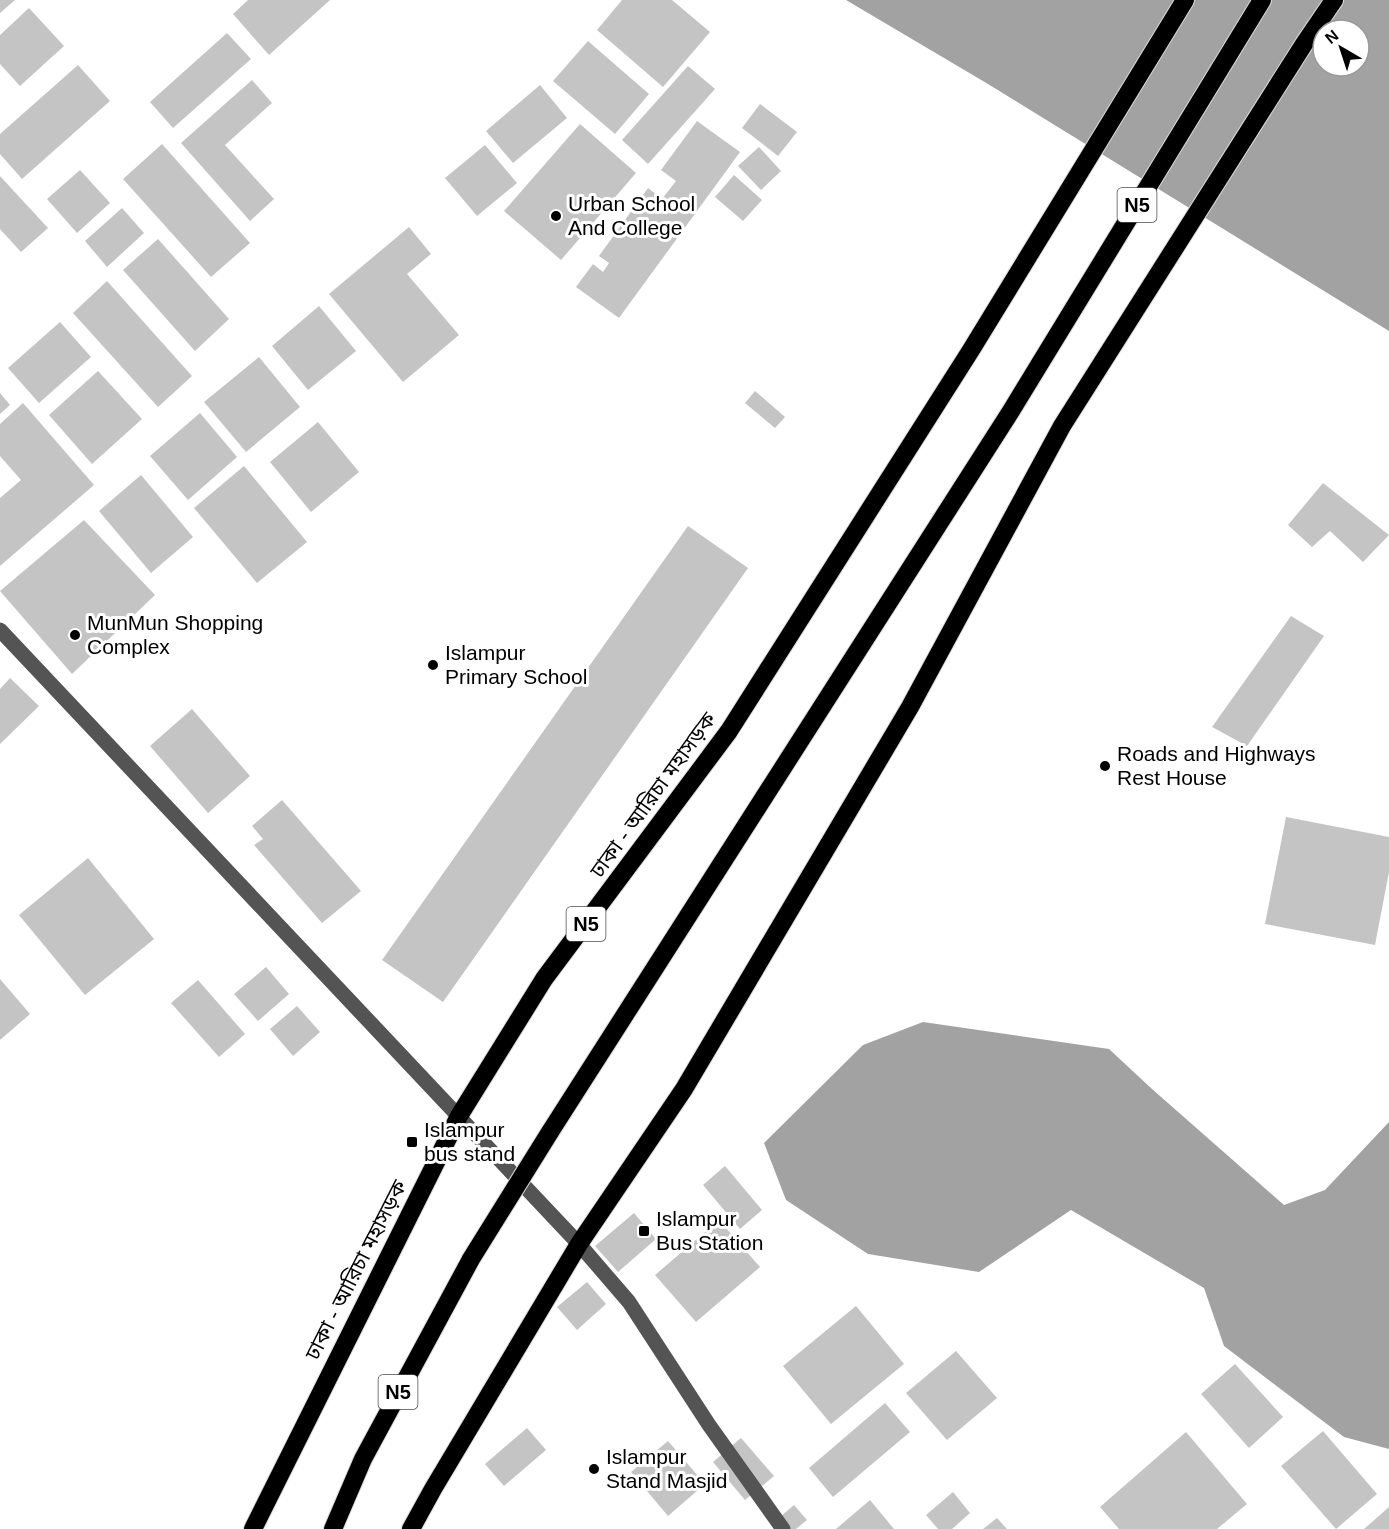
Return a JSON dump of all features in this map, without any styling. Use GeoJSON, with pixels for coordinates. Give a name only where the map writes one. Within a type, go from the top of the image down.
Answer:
{"type":"FeatureCollection","features":[{"type":"Feature","properties":{"kind":"highway","name":"ঢাকা - আরিচা মহাসড়ক"},"geometry":{"type":"LineString","coordinates":[[252,1529],[459,1116],[544,979],[729,731],[971,350],[1185,0]]}},
{"type":"Feature","properties":{"kind":"highway","name":"N5"},"geometry":{"type":"LineString","coordinates":[[333,1529],[363,1459],[471,1259],[1011,411],[1262,0]]}},
{"type":"Feature","properties":{"kind":"highway"},"geometry":{"type":"LineString","coordinates":[[411,1529],[579,1244],[690,1078],[909,707],[1062,426],[1297,54],[1334,0]]}},
{"type":"Feature","properties":{"kind":"street"},"geometry":{"type":"LineString","coordinates":[[0,630],[579,1244],[629,1302],[709,1425],[783,1529]]}},
{"type":"Feature","properties":{"kind":"shaded area"},"geometry":{"type":"Polygon","coordinates":[[[846,0],[1389,0],[1389,331],[988,84],[846,0]]]}},
{"type":"Feature","properties":{"kind":"shaded area"},"geometry":{"type":"Polygon","coordinates":[[[923,1022],[1109,1049],[1284,1205],[1325,1190],[1389,1122],[1389,1449],[1344,1437],[1224,1346],[1204,1288],[1071,1210],[979,1272],[868,1254],[786,1200],[764,1143],[863,1045],[923,1022]]]}},
{"type":"Feature","properties":{"kind":"building"},"geometry":{"type":"Polygon","coordinates":[[[0,0],[15,0],[0,13],[0,0]]]}},
{"type":"Feature","properties":{"kind":"building"},"geometry":{"type":"Polygon","coordinates":[[[248,0],[330,0],[269,55],[233,14],[248,0]]]}},
{"type":"Feature","properties":{"kind":"building"},"geometry":{"type":"Polygon","coordinates":[[[622,0],[672,0],[710,32],[663,87],[597,30],[622,0]]]}},
{"type":"Feature","properties":{"kind":"building"},"geometry":{"type":"Polygon","coordinates":[[[29,8],[64,46],[20,86],[0,64],[0,35],[29,8]]]}},
{"type":"Feature","properties":{"kind":"building"},"geometry":{"type":"Polygon","coordinates":[[[227,33],[251,59],[173,128],[150,102],[227,33]]]}},
{"type":"Feature","properties":{"kind":"building"},"geometry":{"type":"Polygon","coordinates":[[[588,41],[649,94],[615,134],[553,81],[588,41]]]}},
{"type":"Feature","properties":{"kind":"building"},"geometry":{"type":"Polygon","coordinates":[[[78,65],[110,101],[22,179],[0,154],[0,134],[78,65]]]}},
{"type":"Feature","properties":{"kind":"building"},"geometry":{"type":"Polygon","coordinates":[[[688,66],[715,89],[648,164],[622,140],[688,66]]]}},
{"type":"Feature","properties":{"kind":"building"},"geometry":{"type":"Polygon","coordinates":[[[252,80],[272,103],[225,145],[274,199],[250,221],[181,143],[252,80]]]}},
{"type":"Feature","properties":{"kind":"building"},"geometry":{"type":"Polygon","coordinates":[[[540,85],[567,118],[513,163],[486,131],[540,85]]]}},
{"type":"Feature","properties":{"kind":"building"},"geometry":{"type":"Polygon","coordinates":[[[760,104],[797,132],[778,156],[742,128],[760,104]]]}},
{"type":"Feature","properties":{"kind":"building"},"geometry":{"type":"Polygon","coordinates":[[[697,121],[740,152],[619,318],[576,287],[593,264],[603,272],[609,263],[599,256],[648,188],[662,199],[676,181],[661,170],[697,121]]]}},
{"type":"Feature","properties":{"kind":"building"},"geometry":{"type":"Polygon","coordinates":[[[580,124],[636,173],[561,260],[504,211],[580,124]]]}},
{"type":"Feature","properties":{"kind":"building"},"geometry":{"type":"Polygon","coordinates":[[[162,144],[250,243],[211,277],[123,179],[162,144]]]}},
{"type":"Feature","properties":{"kind":"building"},"geometry":{"type":"Polygon","coordinates":[[[485,145],[517,183],[477,216],[445,178],[485,145]]]}},
{"type":"Feature","properties":{"kind":"building"},"geometry":{"type":"Polygon","coordinates":[[[759,147],[781,171],[761,190],[738,166],[759,147]]]}},
{"type":"Feature","properties":{"kind":"building"},"geometry":{"type":"Polygon","coordinates":[[[80,170],[110,203],[77,233],[47,199],[80,170]]]}},
{"type":"Feature","properties":{"kind":"building"},"geometry":{"type":"Polygon","coordinates":[[[734,175],[762,200],[743,221],[715,197],[734,175]]]}},
{"type":"Feature","properties":{"kind":"building"},"geometry":{"type":"Polygon","coordinates":[[[0,176],[48,228],[21,252],[0,229],[0,176]]]}},
{"type":"Feature","properties":{"kind":"building"},"geometry":{"type":"Polygon","coordinates":[[[122,208],[144,233],[107,267],[85,241],[122,208]]]}},
{"type":"Feature","properties":{"kind":"building"},"geometry":{"type":"Polygon","coordinates":[[[409,227],[431,254],[407,274],[459,335],[403,382],[329,294],[409,227]]]}},
{"type":"Feature","properties":{"kind":"building"},"geometry":{"type":"Polygon","coordinates":[[[158,239],[229,319],[195,351],[123,270],[158,239]]]}},
{"type":"Feature","properties":{"kind":"building"},"geometry":{"type":"Polygon","coordinates":[[[107,281],[192,376],[158,407],[73,313],[107,281]]]}},
{"type":"Feature","properties":{"kind":"building"},"geometry":{"type":"Polygon","coordinates":[[[319,306],[356,351],[308,390],[272,346],[319,306]]]}},
{"type":"Feature","properties":{"kind":"building"},"geometry":{"type":"Polygon","coordinates":[[[60,322],[91,357],[39,403],[8,368],[60,322]]]}},
{"type":"Feature","properties":{"kind":"building"},"geometry":{"type":"Polygon","coordinates":[[[259,357],[300,407],[246,452],[204,402],[259,357]]]}},
{"type":"Feature","properties":{"kind":"building"},"geometry":{"type":"Polygon","coordinates":[[[98,371],[142,419],[92,464],[49,415],[98,371]]]}},
{"type":"Feature","properties":{"kind":"building"},"geometry":{"type":"Polygon","coordinates":[[[755,391],[785,417],[775,428],[745,403],[755,391]]]}},
{"type":"Feature","properties":{"kind":"building"},"geometry":{"type":"Polygon","coordinates":[[[0,393],[10,405],[0,414],[0,393]]]}},
{"type":"Feature","properties":{"kind":"building"},"geometry":{"type":"Polygon","coordinates":[[[23,403],[94,485],[0,566],[0,498],[21,480],[0,456],[0,424],[23,403]]]}},
{"type":"Feature","properties":{"kind":"building"},"geometry":{"type":"Polygon","coordinates":[[[200,413],[237,457],[188,500],[150,456],[200,413]]]}},
{"type":"Feature","properties":{"kind":"building"},"geometry":{"type":"Polygon","coordinates":[[[318,422],[359,472],[311,512],[270,462],[318,422]]]}},
{"type":"Feature","properties":{"kind":"building"},"geometry":{"type":"Polygon","coordinates":[[[244,466],[307,542],[257,583],[194,508],[244,466]]]}},
{"type":"Feature","properties":{"kind":"building"},"geometry":{"type":"Polygon","coordinates":[[[141,475],[193,537],[151,573],[99,511],[141,475]]]}},
{"type":"Feature","properties":{"kind":"building"},"geometry":{"type":"Polygon","coordinates":[[[1323,483],[1389,535],[1363,562],[1330,531],[1312,547],[1288,525],[1323,483]]]}},
{"type":"Feature","properties":{"kind":"building","name":"MunMun Shopping Complex"},"geometry":{"type":"Polygon","coordinates":[[[84,520],[155,595],[72,674],[0,591],[84,520]]]}},
{"type":"Feature","properties":{"kind":"building"},"geometry":{"type":"Polygon","coordinates":[[[688,526],[748,568],[443,1002],[382,960],[688,526]]]}},
{"type":"Feature","properties":{"kind":"building"},"geometry":{"type":"Polygon","coordinates":[[[1291,616],[1324,636],[1247,746],[1212,727],[1291,616]]]}},
{"type":"Feature","properties":{"kind":"building"},"geometry":{"type":"Polygon","coordinates":[[[10,678],[39,706],[0,744],[0,689],[10,678]]]}},
{"type":"Feature","properties":{"kind":"building"},"geometry":{"type":"Polygon","coordinates":[[[192,709],[250,776],[208,813],[150,746],[192,709]]]}},
{"type":"Feature","properties":{"kind":"building"},"geometry":{"type":"Polygon","coordinates":[[[282,800],[361,891],[322,923],[254,845],[263,839],[252,826],[282,800]]]}},
{"type":"Feature","properties":{"kind":"building"},"geometry":{"type":"Polygon","coordinates":[[[1286,817],[1389,837],[1389,872],[1375,945],[1265,924],[1286,817]]]}},
{"type":"Feature","properties":{"kind":"building"},"geometry":{"type":"Polygon","coordinates":[[[88,858],[154,939],[85,995],[19,915],[88,858]]]}},
{"type":"Feature","properties":{"kind":"building"},"geometry":{"type":"Polygon","coordinates":[[[266,967],[289,994],[258,1021],[234,994],[266,967]]]}},
{"type":"Feature","properties":{"kind":"building"},"geometry":{"type":"Polygon","coordinates":[[[0,979],[30,1014],[0,1040],[0,979]]]}},
{"type":"Feature","properties":{"kind":"building"},"geometry":{"type":"Polygon","coordinates":[[[198,980],[245,1034],[219,1057],[171,1003],[198,980]]]}},
{"type":"Feature","properties":{"kind":"building"},"geometry":{"type":"Polygon","coordinates":[[[297,1006],[320,1032],[293,1056],[270,1029],[297,1006]]]}},
{"type":"Feature","properties":{"kind":"building"},"geometry":{"type":"Polygon","coordinates":[[[725,1166],[762,1210],[740,1229],[703,1185],[725,1166]]]}},
{"type":"Feature","properties":{"kind":"building"},"geometry":{"type":"Polygon","coordinates":[[[634,1213],[656,1239],[618,1272],[595,1246],[634,1213]]]}},
{"type":"Feature","properties":{"kind":"building"},"geometry":{"type":"Polygon","coordinates":[[[719,1220],[760,1267],[696,1322],[655,1275],[719,1220]]]}},
{"type":"Feature","properties":{"kind":"building"},"geometry":{"type":"Polygon","coordinates":[[[587,1282],[606,1304],[577,1330],[557,1307],[587,1282]]]}},
{"type":"Feature","properties":{"kind":"building"},"geometry":{"type":"Polygon","coordinates":[[[856,1306],[904,1364],[831,1424],[783,1366],[856,1306]]]}},
{"type":"Feature","properties":{"kind":"building"},"geometry":{"type":"Polygon","coordinates":[[[956,1351],[997,1398],[947,1440],[906,1393],[956,1351]]]}},
{"type":"Feature","properties":{"kind":"building"},"geometry":{"type":"Polygon","coordinates":[[[1235,1364],[1283,1417],[1249,1448],[1201,1394],[1235,1364]]]}},
{"type":"Feature","properties":{"kind":"building"},"geometry":{"type":"Polygon","coordinates":[[[885,1403],[910,1432],[833,1497],[809,1468],[885,1403]]]}},
{"type":"Feature","properties":{"kind":"building"},"geometry":{"type":"Polygon","coordinates":[[[527,1428],[546,1450],[504,1486],[485,1464],[527,1428]]]}},
{"type":"Feature","properties":{"kind":"building"},"geometry":{"type":"Polygon","coordinates":[[[1323,1431],[1377,1494],[1336,1529],[1281,1466],[1323,1431]]]}},
{"type":"Feature","properties":{"kind":"building"},"geometry":{"type":"Polygon","coordinates":[[[1186,1432],[1247,1504],[1217,1529],[1119,1529],[1100,1507],[1186,1432]]]}},
{"type":"Feature","properties":{"kind":"building"},"geometry":{"type":"Polygon","coordinates":[[[741,1438],[774,1476],[745,1500],[713,1462],[741,1438]]]}},
{"type":"Feature","properties":{"kind":"building"},"geometry":{"type":"Polygon","coordinates":[[[668,1441],[705,1484],[668,1516],[631,1472],[668,1441]]]}},
{"type":"Feature","properties":{"kind":"building"},"geometry":{"type":"Polygon","coordinates":[[[953,1492],[970,1513],[952,1529],[938,1529],[926,1515],[953,1492]]]}},
{"type":"Feature","properties":{"kind":"building"},"geometry":{"type":"Polygon","coordinates":[[[870,1500],[894,1529],[836,1529],[870,1500]]]}},
{"type":"Feature","properties":{"kind":"building"},"geometry":{"type":"Polygon","coordinates":[[[794,1505],[807,1520],[796,1529],[778,1529],[773,1523],[794,1505]]]}},
{"type":"Feature","properties":{"kind":"building"},"geometry":{"type":"Polygon","coordinates":[[[1389,1507],[1389,1529],[1364,1529],[1389,1507]]]}},
{"type":"Feature","properties":{"kind":"building"},"geometry":{"type":"Polygon","coordinates":[[[997,1518],[1007,1529],[983,1529],[997,1518]]]}},
{"type":"Feature","properties":{"kind":"place","name":"Urban School And College"},"geometry":{"type":"Point","coordinates":[556,216]}},
{"type":"Feature","properties":{"kind":"place","name":"MunMun Shopping Complex"},"geometry":{"type":"Point","coordinates":[75,635]}},
{"type":"Feature","properties":{"kind":"place","name":"Islampur Primary School"},"geometry":{"type":"Point","coordinates":[433,665]}},
{"type":"Feature","properties":{"kind":"place","name":"Roads and Highways Rest House"},"geometry":{"type":"Point","coordinates":[1105,766]}},
{"type":"Feature","properties":{"kind":"place","name":"Islampur bus stand"},"geometry":{"type":"Point","coordinates":[412,1142]}},
{"type":"Feature","properties":{"kind":"place","name":"Islampur Bus Station"},"geometry":{"type":"Point","coordinates":[644,1231]}},
{"type":"Feature","properties":{"kind":"place","name":"Islampur Stand Masjid"},"geometry":{"type":"Point","coordinates":[594,1469]}}]}
